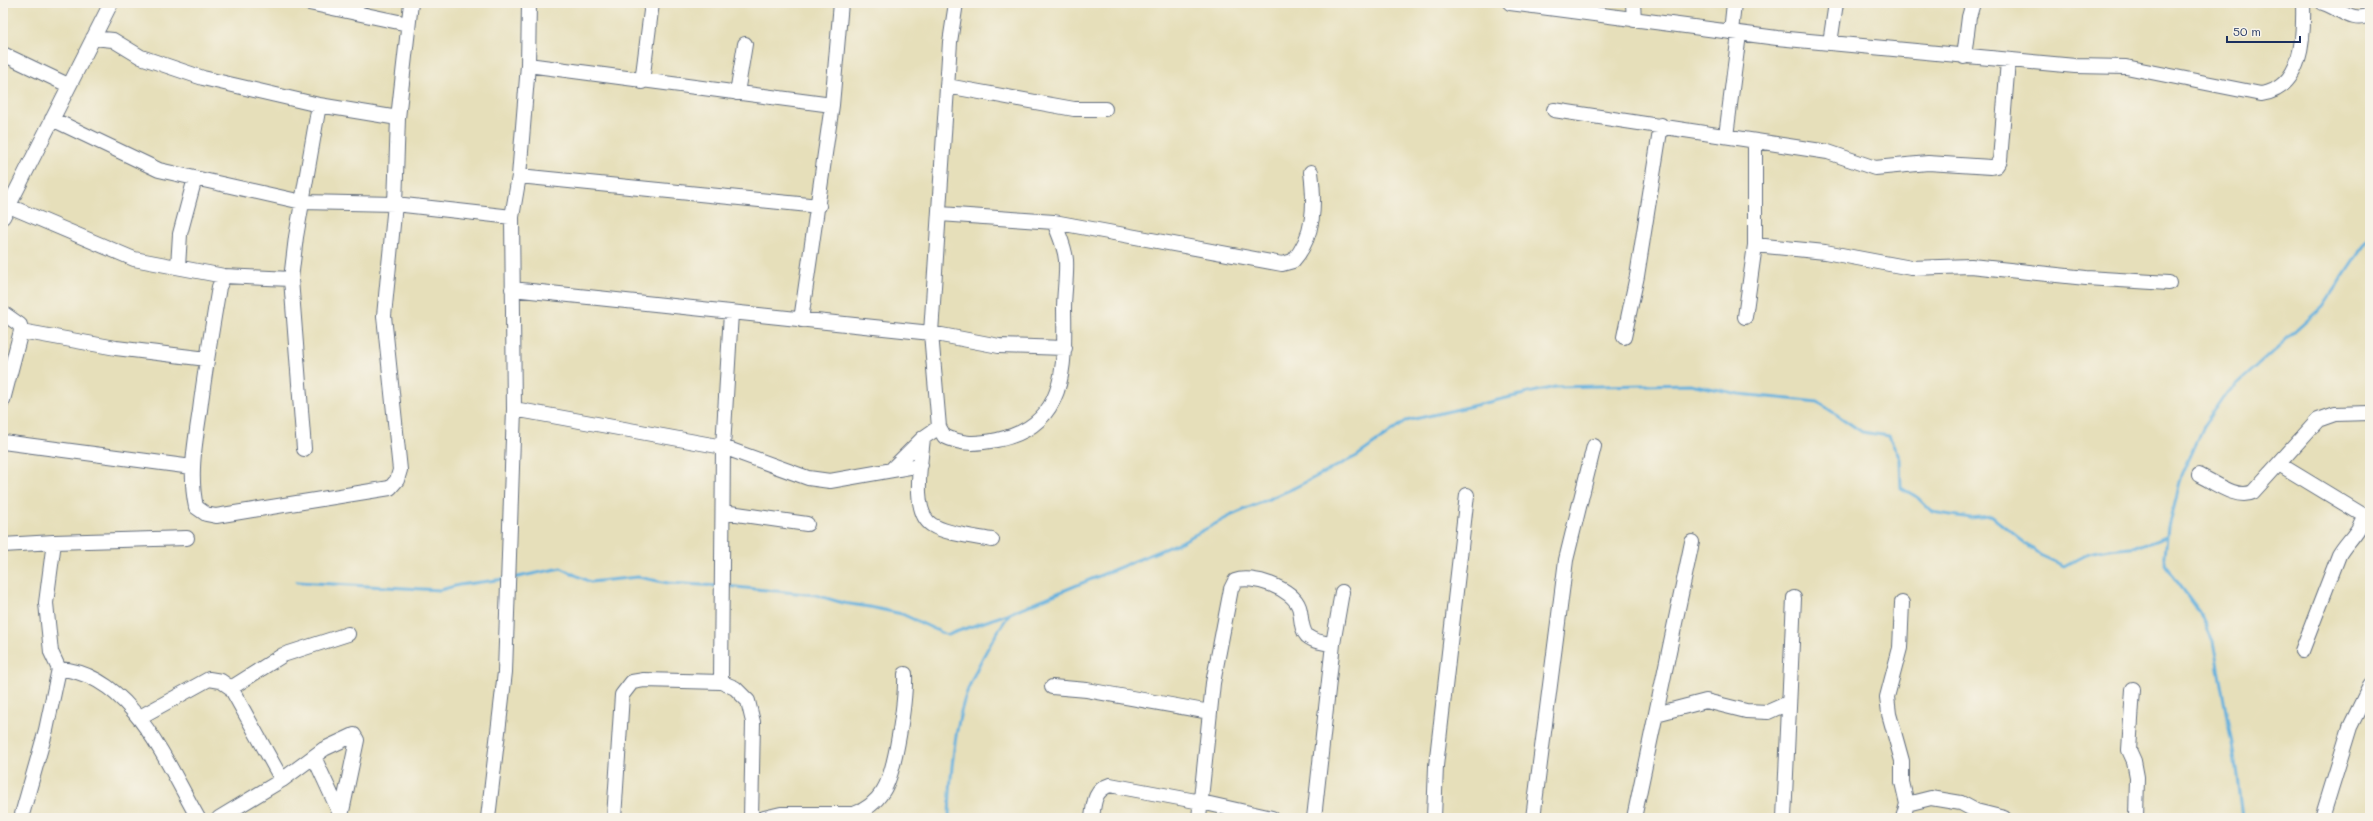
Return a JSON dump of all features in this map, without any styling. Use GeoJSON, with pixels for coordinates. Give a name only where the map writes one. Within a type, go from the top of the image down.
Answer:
{"type":"FeatureCollection","features":[{"type":"Feature","properties":{"kind":"street"},"geometry":{"type":"LineString","coordinates":[[110,3],[6,212],[134,259],[224,276],[291,279]]}},
{"type":"Feature","properties":{"kind":"street"},"geometry":{"type":"LineString","coordinates":[[309,3],[408,24]]}},
{"type":"Feature","properties":{"kind":"street"},"geometry":{"type":"LineString","coordinates":[[224,276],[219,287],[192,467],[193,492],[196,507],[206,514],[216,516],[390,488],[397,480],[400,470],[384,316],[395,204],[398,118],[411,3]]}},
{"type":"Feature","properties":{"kind":"street"},"geometry":{"type":"LineString","coordinates":[[488,818],[505,672],[514,408],[512,216],[519,176],[528,65],[529,3]]}},
{"type":"Feature","properties":{"kind":"street"},"geometry":{"type":"LineString","coordinates":[[642,82],[652,3]]}},
{"type":"Feature","properties":{"kind":"street"},"geometry":{"type":"LineString","coordinates":[[801,320],[832,105],[841,3]]}},
{"type":"Feature","properties":{"kind":"street"},"geometry":{"type":"LineString","coordinates":[[956,3],[947,86],[940,214],[930,334],[939,427],[944,436],[958,443],[980,444],[1006,439],[1033,425],[1051,406],[1060,387],[1065,348],[1066,260],[1054,222]]}},
{"type":"Feature","properties":{"kind":"street"},"geometry":{"type":"LineString","coordinates":[[1510,3],[1735,33],[1964,57],[2096,68],[2126,67],[2261,94],[2273,93],[2282,87],[2296,64],[2301,51],[2303,3]]}},
{"type":"Feature","properties":{"kind":"street"},"geometry":{"type":"LineString","coordinates":[[1633,3],[1634,20]]}},
{"type":"Feature","properties":{"kind":"street"},"geometry":{"type":"LineString","coordinates":[[1726,136],[1735,33],[1734,3]]}},
{"type":"Feature","properties":{"kind":"street"},"geometry":{"type":"LineString","coordinates":[[1830,43],[1836,3]]}},
{"type":"Feature","properties":{"kind":"street"},"geometry":{"type":"LineString","coordinates":[[1964,57],[1969,17],[1973,3]]}},
{"type":"Feature","properties":{"kind":"street"},"geometry":{"type":"LineString","coordinates":[[2323,3],[2354,17],[2365,17],[2370,14]]}},
{"type":"Feature","properties":{"kind":"street"},"geometry":{"type":"LineString","coordinates":[[92,38],[113,40],[141,57],[183,72],[319,105],[398,118]]}},
{"type":"Feature","properties":{"kind":"street"},"geometry":{"type":"LineString","coordinates":[[737,93],[745,44]]}},
{"type":"Feature","properties":{"kind":"street"},"geometry":{"type":"LineString","coordinates":[[3,54],[68,85]]}},
{"type":"Feature","properties":{"kind":"street"},"geometry":{"type":"LineString","coordinates":[[1554,110],[1661,125],[1754,142],[1828,152],[1875,168],[1928,163],[1996,166],[2000,160],[2008,60]]}},
{"type":"Feature","properties":{"kind":"street"},"geometry":{"type":"LineString","coordinates":[[528,65],[642,82],[832,105]]}},
{"type":"Feature","properties":{"kind":"street"},"geometry":{"type":"LineString","coordinates":[[947,86],[1067,108],[1105,109]]}},
{"type":"Feature","properties":{"kind":"street"},"geometry":{"type":"LineString","coordinates":[[304,449],[291,279],[302,202],[319,105]]}},
{"type":"Feature","properties":{"kind":"street"},"geometry":{"type":"LineString","coordinates":[[52,119],[159,170],[302,202],[395,204],[512,216]]}},
{"type":"Feature","properties":{"kind":"street"},"geometry":{"type":"LineString","coordinates":[[1624,337],[1637,276],[1661,125]]}},
{"type":"Feature","properties":{"kind":"street"},"geometry":{"type":"LineString","coordinates":[[1745,317],[1755,245],[1754,142]]}},
{"type":"Feature","properties":{"kind":"street"},"geometry":{"type":"LineString","coordinates":[[940,214],[1054,222],[1282,264],[1293,261],[1307,240],[1315,200],[1311,172]]}},
{"type":"Feature","properties":{"kind":"street"},"geometry":{"type":"LineString","coordinates":[[519,176],[818,206]]}},
{"type":"Feature","properties":{"kind":"street"},"geometry":{"type":"LineString","coordinates":[[178,267],[180,234],[195,178]]}},
{"type":"Feature","properties":{"kind":"street"},"geometry":{"type":"LineString","coordinates":[[1755,245],[1825,252],[1911,268],[1971,266],[2086,278],[2169,282]]}},
{"type":"Feature","properties":{"kind":"street"},"geometry":{"type":"LineString","coordinates":[[512,288],[930,334],[999,346],[1065,348]]}},
{"type":"Feature","properties":{"kind":"street"},"geometry":{"type":"LineString","coordinates":[[721,682],[723,447],[731,313]]}},
{"type":"Feature","properties":{"kind":"street"},"geometry":{"type":"LineString","coordinates":[[3,314],[20,324],[21,331],[3,400]]}},
{"type":"Feature","properties":{"kind":"street"},"geometry":{"type":"LineString","coordinates":[[21,331],[116,348],[207,359]]}},
{"type":"Feature","properties":{"kind":"street"},"geometry":{"type":"LineString","coordinates":[[514,408],[723,447],[808,478],[830,481],[893,468],[921,465]]}},
{"type":"Feature","properties":{"kind":"street"},"geometry":{"type":"LineString","coordinates":[[2199,475],[2236,494],[2246,496],[2253,492],[2318,420],[2335,414],[2370,413]]}},
{"type":"Feature","properties":{"kind":"street"},"geometry":{"type":"LineString","coordinates":[[893,468],[923,438],[939,427]]}},
{"type":"Feature","properties":{"kind":"street"},"geometry":{"type":"LineString","coordinates":[[923,438],[919,505],[925,519],[933,526],[992,540]]}},
{"type":"Feature","properties":{"kind":"street"},"geometry":{"type":"LineString","coordinates":[[3,442],[192,467]]}},
{"type":"Feature","properties":{"kind":"street"},"geometry":{"type":"LineString","coordinates":[[1533,818],[1566,560],[1594,446]]}},
{"type":"Feature","properties":{"kind":"street"},"geometry":{"type":"LineString","coordinates":[[2279,464],[2363,515],[2362,523],[2339,555],[2302,651]]}},
{"type":"Feature","properties":{"kind":"street"},"geometry":{"type":"LineString","coordinates":[[1434,818],[1436,766],[1467,495]]}},
{"type":"Feature","properties":{"kind":"street"},"geometry":{"type":"LineString","coordinates":[[723,512],[807,524]]}},
{"type":"Feature","properties":{"kind":"street"},"geometry":{"type":"LineString","coordinates":[[3,545],[187,538]]}},
{"type":"Feature","properties":{"kind":"street"},"geometry":{"type":"LineString","coordinates":[[21,818],[46,730],[59,669],[51,652],[46,603],[54,542]]}},
{"type":"Feature","properties":{"kind":"street"},"geometry":{"type":"LineString","coordinates":[[1634,818],[1692,542]]}},
{"type":"Feature","properties":{"kind":"street"},"geometry":{"type":"LineString","coordinates":[[1199,818],[1213,684],[1231,589],[1235,581],[1240,579],[1279,587],[1291,596],[1298,605],[1302,627],[1307,635],[1316,641],[1333,644]]}},
{"type":"Feature","properties":{"kind":"street"},"geometry":{"type":"LineString","coordinates":[[1314,818],[1333,644],[1342,592]]}},
{"type":"Feature","properties":{"kind":"street"},"geometry":{"type":"LineString","coordinates":[[1784,818],[1788,703],[1794,598]]}},
{"type":"Feature","properties":{"kind":"street"},"geometry":{"type":"LineString","coordinates":[[1902,603],[1900,648],[1887,697],[1889,714],[1902,761],[1902,782],[1907,804],[1903,818]]}},
{"type":"Feature","properties":{"kind":"street"},"geometry":{"type":"LineString","coordinates":[[231,688],[283,655],[348,634]]}},
{"type":"Feature","properties":{"kind":"street"},"geometry":{"type":"LineString","coordinates":[[59,669],[79,672],[99,682],[122,699],[140,717],[198,818]]}},
{"type":"Feature","properties":{"kind":"street"},"geometry":{"type":"LineString","coordinates":[[764,818],[781,814],[854,814],[862,811],[875,801],[883,791],[899,737],[905,674]]}},
{"type":"Feature","properties":{"kind":"street"},"geometry":{"type":"LineString","coordinates":[[140,717],[209,679],[221,681],[231,688],[282,780]]}},
{"type":"Feature","properties":{"kind":"street"},"geometry":{"type":"LineString","coordinates":[[614,818],[622,695],[632,682],[644,680],[721,682],[735,688],[748,701],[753,722],[751,818]]}},
{"type":"Feature","properties":{"kind":"street"},"geometry":{"type":"LineString","coordinates":[[2322,818],[2350,727],[2370,686]]}},
{"type":"Feature","properties":{"kind":"street"},"geometry":{"type":"LineString","coordinates":[[1052,687],[1087,690],[1210,712]]}},
{"type":"Feature","properties":{"kind":"street"},"geometry":{"type":"LineString","coordinates":[[2133,688],[2129,750],[2134,761],[2137,776],[2136,818]]}},
{"type":"Feature","properties":{"kind":"street"},"geometry":{"type":"LineString","coordinates":[[1656,714],[1706,702],[1746,711],[1768,712],[1788,703]]}},
{"type":"Feature","properties":{"kind":"street"},"geometry":{"type":"LineString","coordinates":[[219,818],[282,780],[324,750],[351,736],[356,737],[342,817]]}},
{"type":"Feature","properties":{"kind":"street"},"geometry":{"type":"LineString","coordinates":[[314,757],[342,817]]}},
{"type":"Feature","properties":{"kind":"street"},"geometry":{"type":"LineString","coordinates":[[1092,818],[1094,799],[1102,788],[1110,785],[1201,802],[1272,818]]}},
{"type":"Feature","properties":{"kind":"street"},"geometry":{"type":"LineString","coordinates":[[1907,804],[1931,798],[1961,803],[1976,811],[2004,818]]}},
{"type":"Feature","properties":{"kind":"waterway"},"geometry":{"type":"LineString","coordinates":[[2242,818],[2235,761],[2213,641],[2199,611],[2164,564],[2168,527],[2181,475],[2203,426],[2223,397],[2323,306],[2370,235]]}},
{"type":"Feature","properties":{"kind":"waterway"},"geometry":{"type":"LineString","coordinates":[[726,586],[816,595],[843,603],[902,614],[947,635],[1010,613],[1183,541],[1232,515],[1294,488],[1357,456],[1406,421],[1555,387],[1690,384],[1739,394],[1818,402],[1862,432],[1889,436],[1900,459],[1901,488],[1917,497],[1932,512],[1970,518],[1991,516],[2040,555],[2064,566],[2088,553],[2109,549],[2141,546],[2166,537]]}},
{"type":"Feature","properties":{"kind":"waterway"},"geometry":{"type":"LineString","coordinates":[[513,578],[561,568],[590,582],[638,577],[668,583],[719,586]]}},
{"type":"Feature","properties":{"kind":"waterway"},"geometry":{"type":"LineString","coordinates":[[297,582],[440,590],[459,585],[504,579]]}},
{"type":"Feature","properties":{"kind":"waterway"},"geometry":{"type":"LineString","coordinates":[[949,818],[950,785],[954,749],[965,697],[984,655],[1010,613]]}}]}
